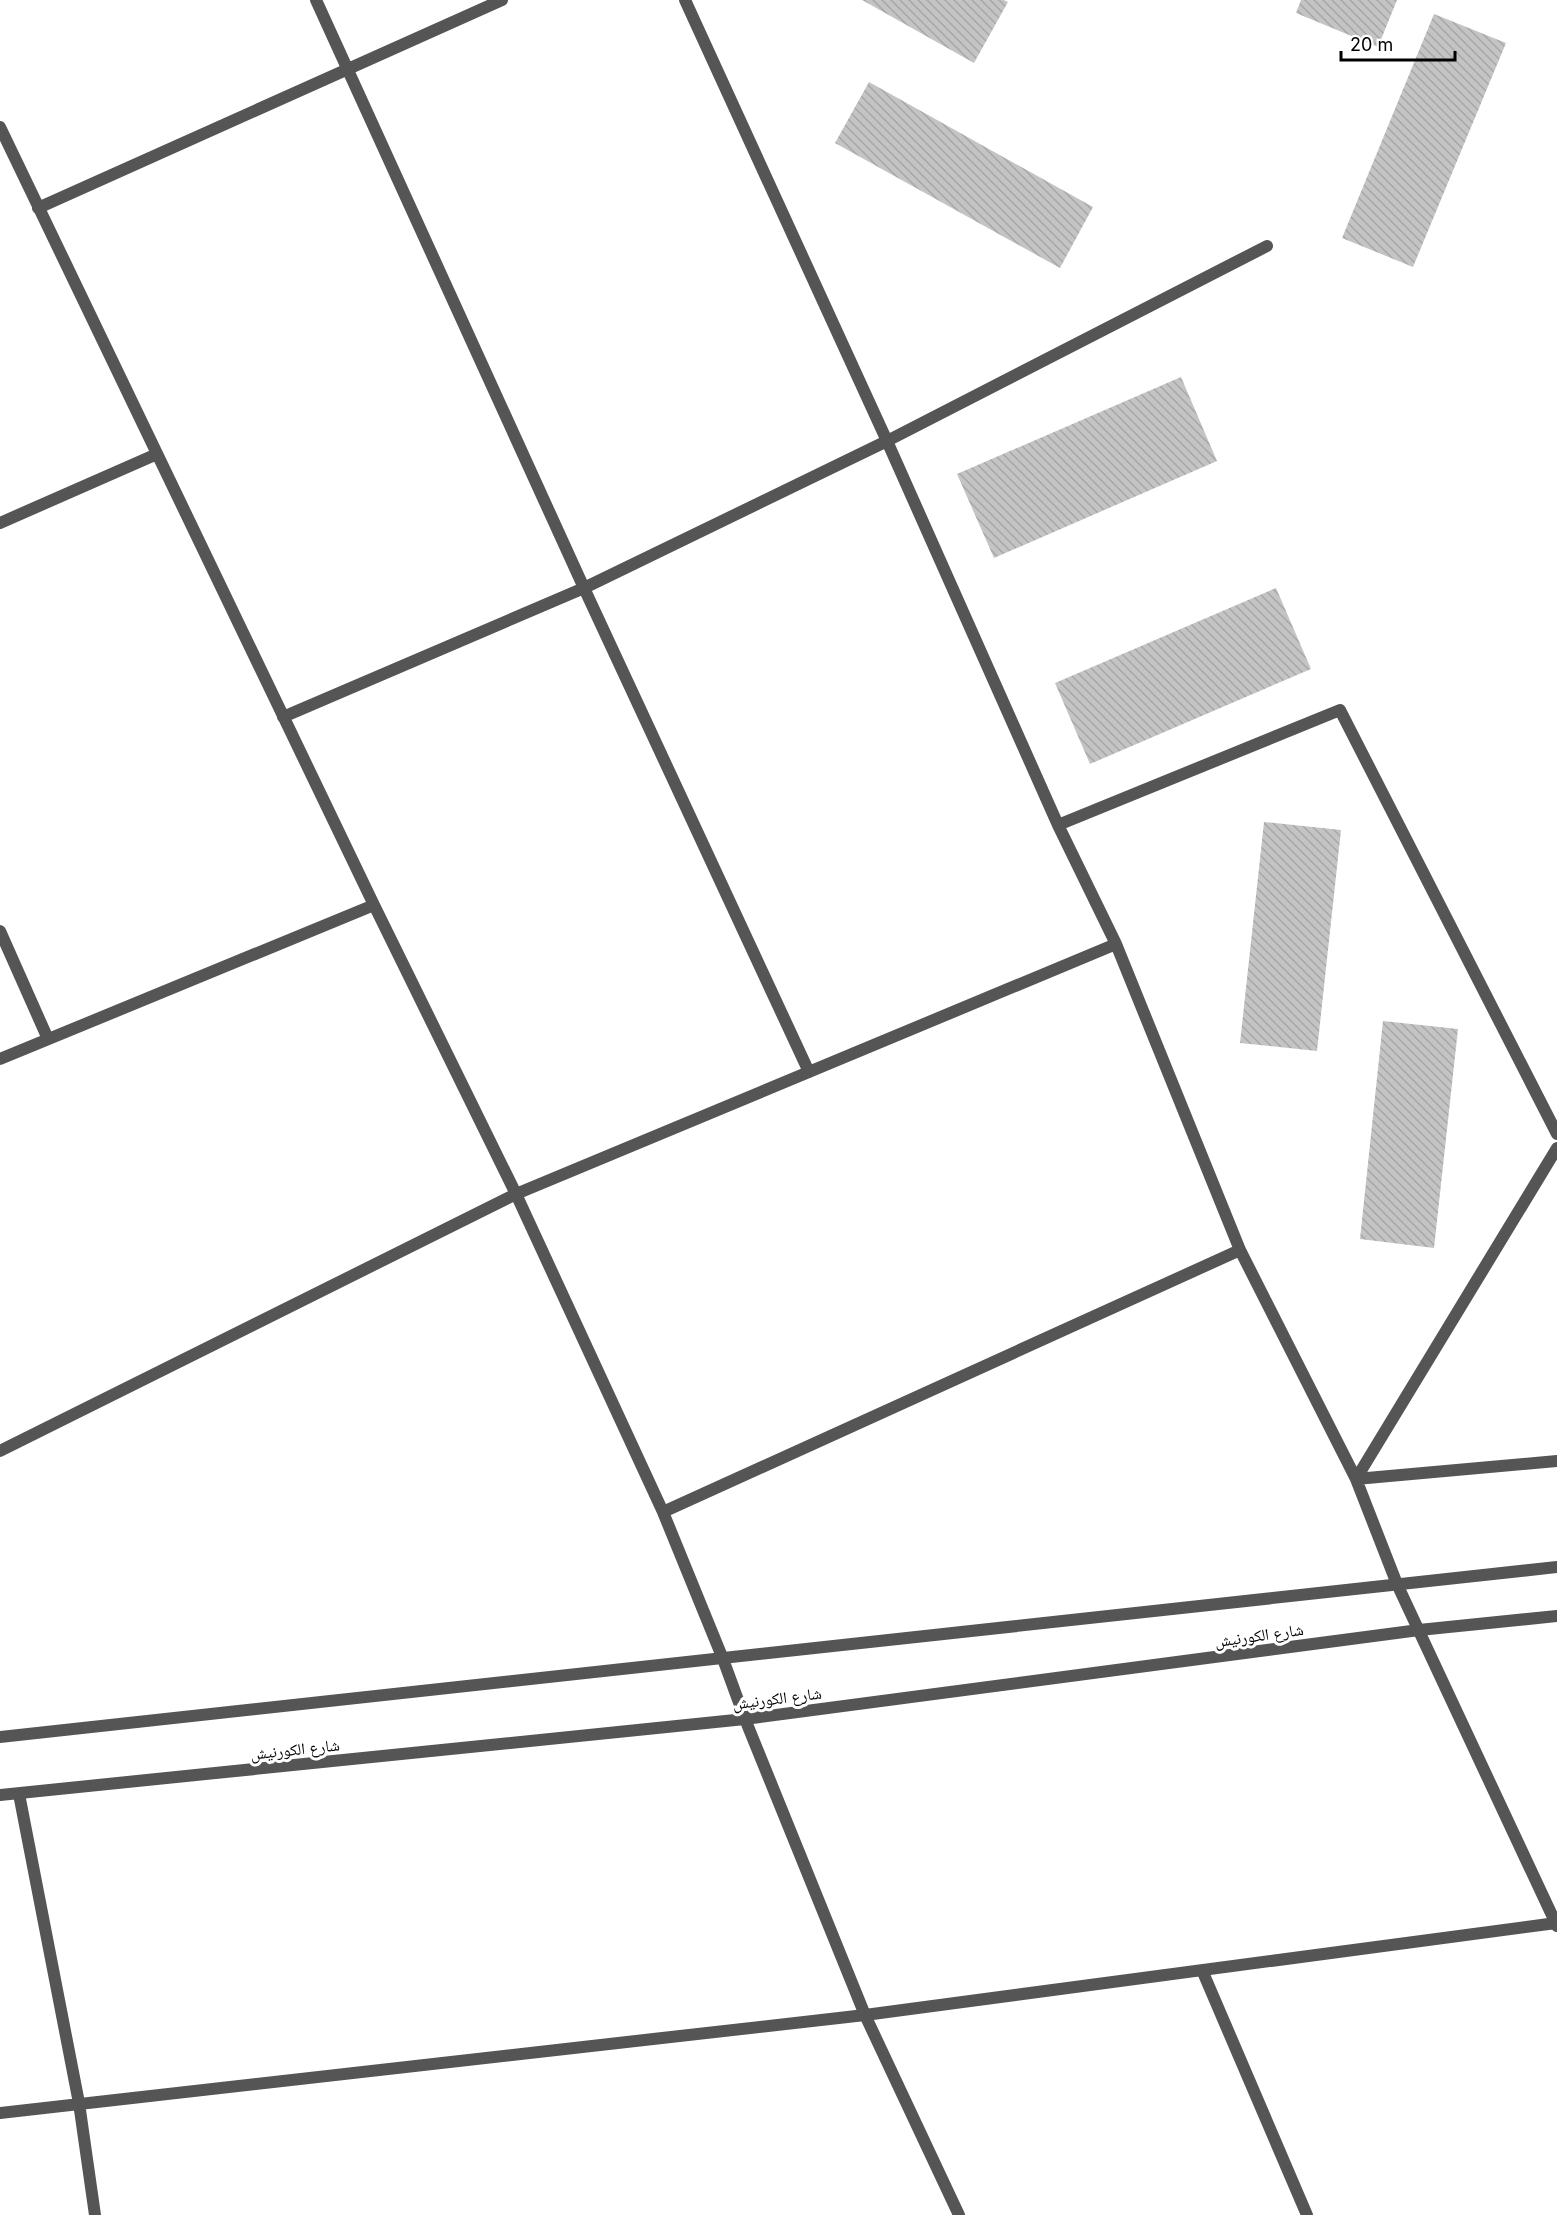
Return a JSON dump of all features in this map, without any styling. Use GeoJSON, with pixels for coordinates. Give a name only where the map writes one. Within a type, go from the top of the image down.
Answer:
{"type":"FeatureCollection","features":[{"type":"Feature","properties":{"kind":"street"},"geometry":{"type":"LineString","coordinates":[[316,0],[584,588],[809,1072]]}},
{"type":"Feature","properties":{"kind":"street"},"geometry":{"type":"LineString","coordinates":[[38,208],[502,0]]}},
{"type":"Feature","properties":{"kind":"street"},"geometry":{"type":"LineString","coordinates":[[0,2113],[866,2014],[1556,1924],[1397,1584],[1356,1479],[1240,1250],[1116,944],[1058,825],[685,0]]}},
{"type":"Feature","properties":{"kind":"street"},"geometry":{"type":"LineString","coordinates":[[0,127],[283,717],[516,1194],[663,1512],[866,2014],[959,2215]]}},
{"type":"Feature","properties":{"kind":"street"},"geometry":{"type":"LineString","coordinates":[[283,717],[584,588],[886,441],[1267,246]]}},
{"type":"Feature","properties":{"kind":"street"},"geometry":{"type":"LineString","coordinates":[[0,523],[156,454]]}},
{"type":"Feature","properties":{"kind":"street"},"geometry":{"type":"LineString","coordinates":[[1058,825],[1340,710],[1557,1134]]}},
{"type":"Feature","properties":{"kind":"street"},"geometry":{"type":"LineString","coordinates":[[0,1059],[374,905]]}},
{"type":"Feature","properties":{"kind":"street"},"geometry":{"type":"LineString","coordinates":[[0,931],[48,1039]]}},
{"type":"Feature","properties":{"kind":"street"},"geometry":{"type":"LineString","coordinates":[[0,1452],[516,1194],[1116,944]]}},
{"type":"Feature","properties":{"kind":"street"},"geometry":{"type":"LineString","coordinates":[[1356,1479],[1557,1148]]}},
{"type":"Feature","properties":{"kind":"street"},"geometry":{"type":"LineString","coordinates":[[663,1512],[1240,1250]]}},
{"type":"Feature","properties":{"kind":"street"},"geometry":{"type":"LineString","coordinates":[[1356,1479],[1557,1461]]}},
{"type":"Feature","properties":{"kind":"street","name":"شارع الكورنيش"},"geometry":{"type":"LineString","coordinates":[[0,1737],[1557,1567]]}},
{"type":"Feature","properties":{"kind":"street","name":"شارع الكورنيش"},"geometry":{"type":"LineString","coordinates":[[0,1796],[745,1719],[1419,1630],[1557,1616]]}},
{"type":"Feature","properties":{"kind":"street"},"geometry":{"type":"LineString","coordinates":[[19,1794],[80,2103],[94,2215]]}},
{"type":"Feature","properties":{"kind":"street"},"geometry":{"type":"LineString","coordinates":[[1202,1970],[1307,2215]]}},
{"type":"Feature","properties":{"kind":"building"},"geometry":{"type":"Polygon","coordinates":[[[862,0],[1004,0],[1008,2],[974,63],[862,0]]]}},
{"type":"Feature","properties":{"kind":"building"},"geometry":{"type":"Polygon","coordinates":[[[1301,0],[1397,0],[1378,47],[1296,13],[1301,0]]]}},
{"type":"Feature","properties":{"kind":"building"},"geometry":{"type":"Polygon","coordinates":[[[1434,14],[1506,43],[1413,267],[1342,238],[1434,14]]]}},
{"type":"Feature","properties":{"kind":"building"},"geometry":{"type":"Polygon","coordinates":[[[869,82],[1093,207],[1060,268],[835,143],[869,82]]]}},
{"type":"Feature","properties":{"kind":"building"},"geometry":{"type":"Polygon","coordinates":[[[1181,377],[1217,461],[994,558],[957,474],[1181,377]]]}},
{"type":"Feature","properties":{"kind":"building"},"geometry":{"type":"Polygon","coordinates":[[[1276,588],[1311,669],[1090,764],[1055,683],[1276,588]]]}},
{"type":"Feature","properties":{"kind":"building"},"geometry":{"type":"Polygon","coordinates":[[[1264,822],[1341,830],[1317,1051],[1240,1043],[1264,822]]]}},
{"type":"Feature","properties":{"kind":"building"},"geometry":{"type":"Polygon","coordinates":[[[1383,1021],[1458,1029],[1434,1248],[1360,1239],[1383,1021]]]}}]}
